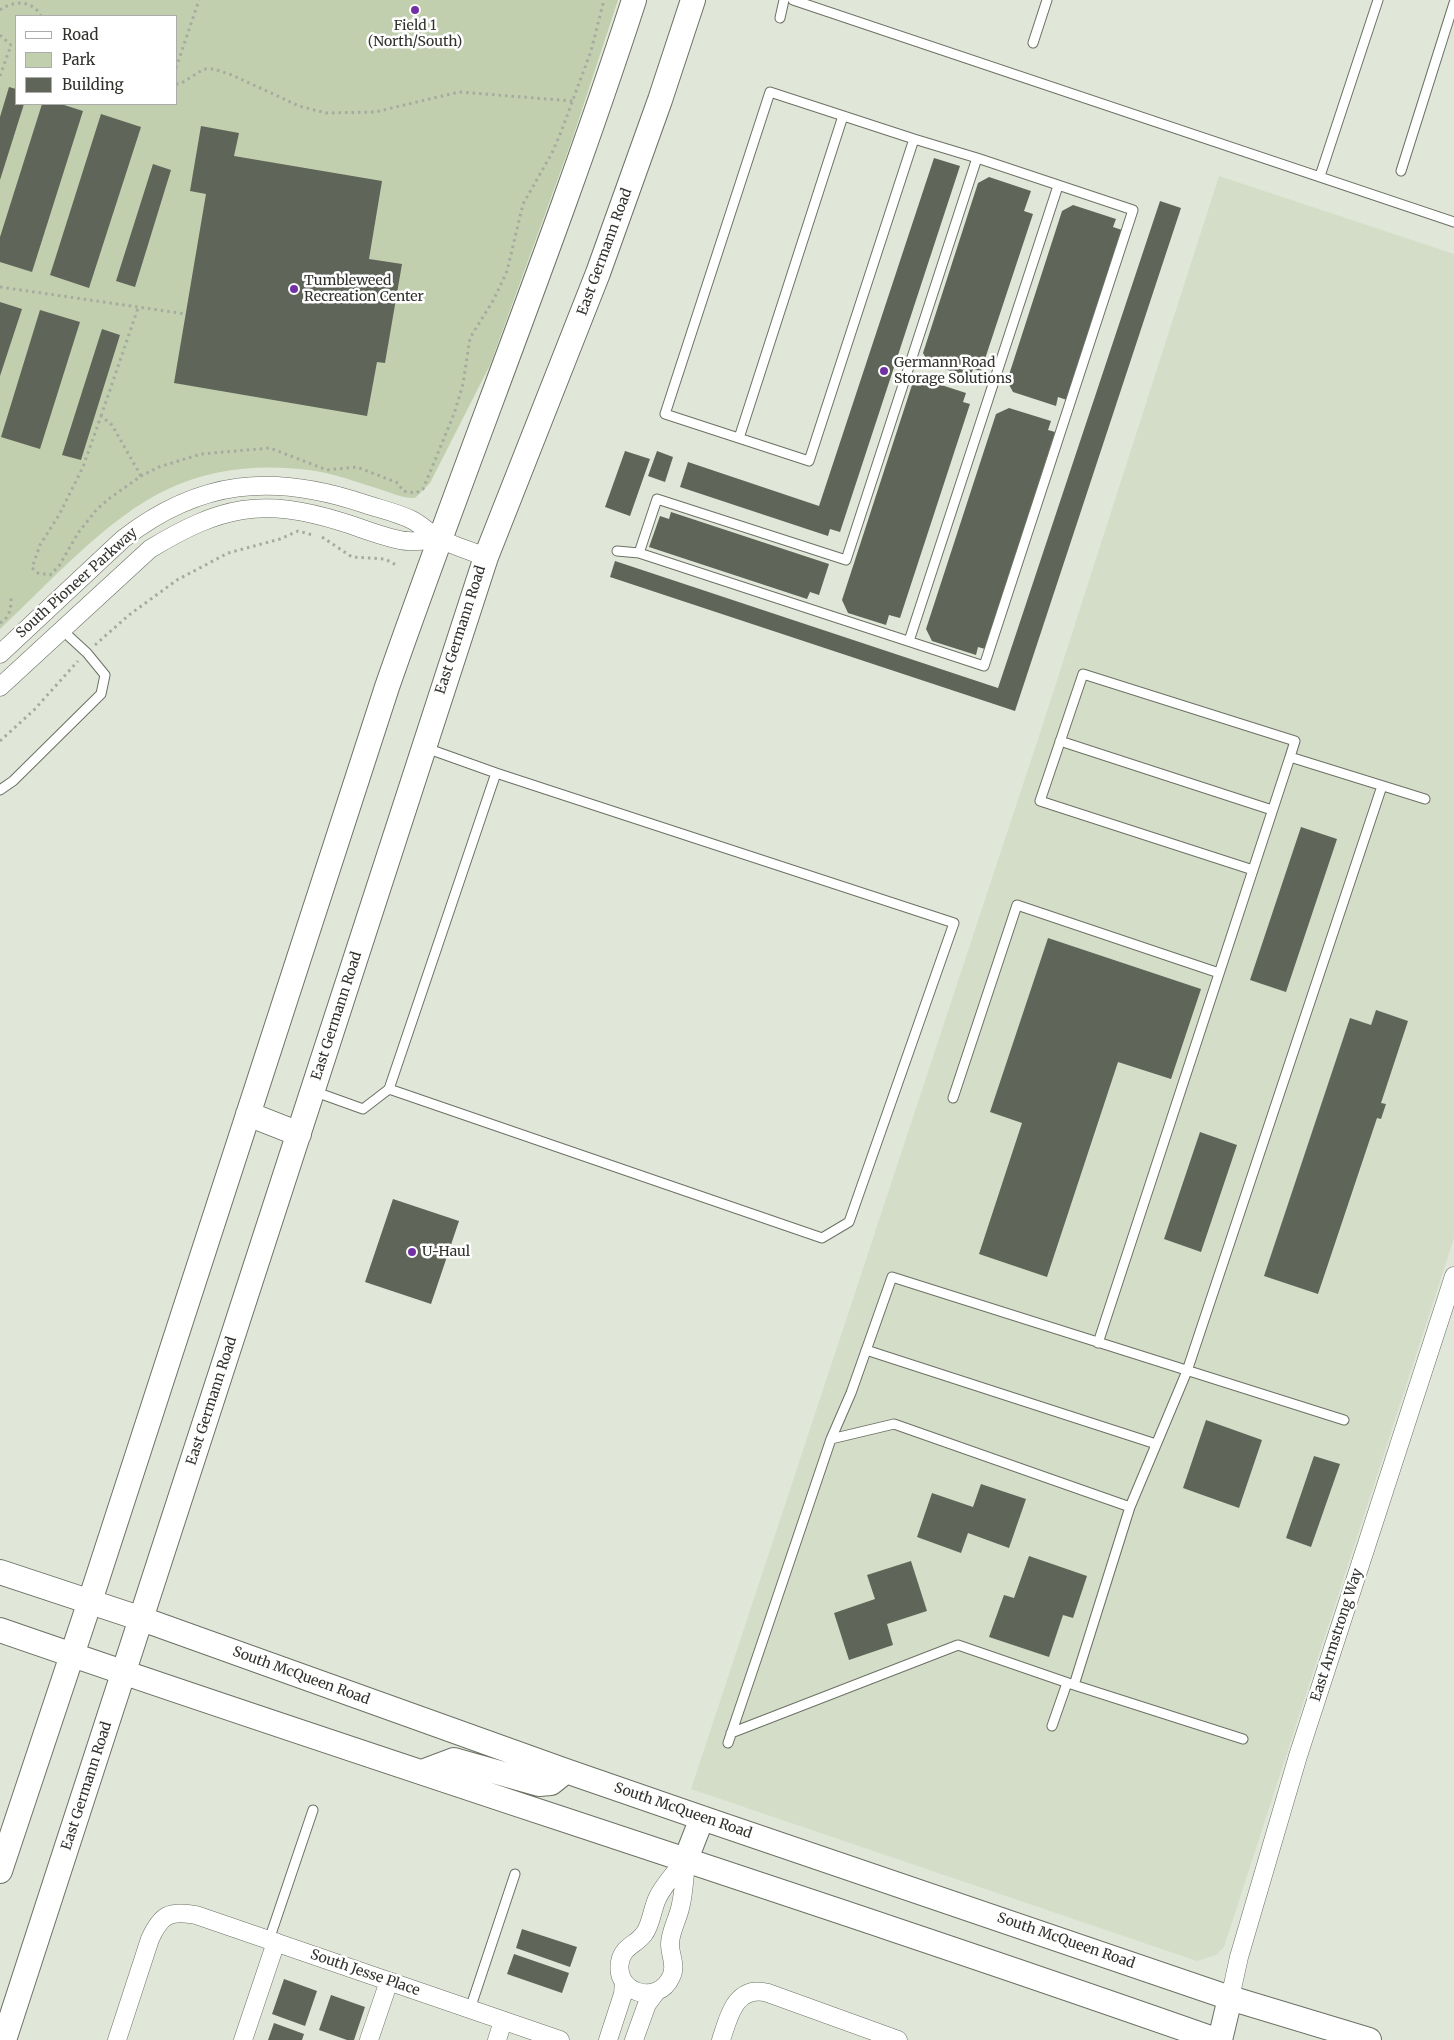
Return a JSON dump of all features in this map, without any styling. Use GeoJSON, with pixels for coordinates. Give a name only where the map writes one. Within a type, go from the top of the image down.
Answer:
{"type":"FeatureCollection","features":[{"type":"Feature","properties":{"kind":"main road"},"geometry":{"type":"LineString","coordinates":[[0,1872],[387,687],[439,539],[595,119],[634,0]]}},
{"type":"Feature","properties":{"kind":"main road","name":"East Germann Road"},"geometry":{"type":"LineString","coordinates":[[4,2040],[486,557],[598,273],[660,100],[693,0]]}},
{"type":"Feature","properties":{"kind":"main road"},"geometry":{"type":"LineString","coordinates":[[248,1114],[299,1134]]}},
{"type":"Feature","properties":{"kind":"main road","name":"South McQueen Road"},"geometry":{"type":"LineString","coordinates":[[0,1572],[142,1619],[702,1818],[1230,1998],[1368,2040]]}},
{"type":"Feature","properties":{"kind":"main road"},"geometry":{"type":"LineString","coordinates":[[0,1630],[124,1673],[686,1859],[1216,2040]]}},
{"type":"Feature","properties":{"kind":"main road"},"geometry":{"type":"LineString","coordinates":[[422,1772],[454,1760],[539,1784],[551,1783],[566,1771]]}},
{"type":"Feature","properties":{"kind":"main road"},"geometry":{"type":"LineString","coordinates":[[686,1859],[702,1818]]}},
{"type":"Feature","properties":{"kind":"main road"},"geometry":{"type":"LineString","coordinates":[[1220,2040],[1230,1998]]}},
{"type":"Feature","properties":{"kind":"street","name":"South Pioneer Parkway"},"geometry":{"type":"LineString","coordinates":[[0,654],[123,538],[168,508],[222,490],[253,485],[279,485],[326,492],[412,520],[439,539],[486,557]]}},
{"type":"Feature","properties":{"kind":"street","name":"South Pioneer Parkway"},"geometry":{"type":"LineString","coordinates":[[0,687],[150,549],[174,535],[225,512],[251,508],[297,510],[338,520],[407,542],[439,539]]}},
{"type":"Feature","properties":{"kind":"street"},"geometry":{"type":"LineString","coordinates":[[45,612],[61,629]]}},
{"type":"Feature","properties":{"kind":"street","name":"East Armstrong Way"},"geometry":{"type":"LineString","coordinates":[[1230,1998],[1239,1957],[1298,1756],[1454,1276]]}},
{"type":"Feature","properties":{"kind":"street"},"geometry":{"type":"LineString","coordinates":[[608,2040],[624,1994],[624,1982],[619,1969],[623,1952],[645,1934],[657,1898],[686,1859]]}},
{"type":"Feature","properties":{"kind":"street"},"geometry":{"type":"LineString","coordinates":[[634,2040],[647,2004],[672,1976],[673,1960],[669,1942],[681,1905],[686,1859]]}},
{"type":"Feature","properties":{"kind":"street","name":"South Jesse Place"},"geometry":{"type":"LineString","coordinates":[[116,2040],[150,1939],[157,1925],[162,1918],[181,1912],[196,1915],[560,2040]]}},
{"type":"Feature","properties":{"kind":"street"},"geometry":{"type":"LineString","coordinates":[[243,2040],[272,1941]]}},
{"type":"Feature","properties":{"kind":"street"},"geometry":{"type":"LineString","coordinates":[[369,2040],[389,1981]]}},
{"type":"Feature","properties":{"kind":"street"},"geometry":{"type":"LineString","coordinates":[[624,1982],[632,1990],[639,1993],[656,1992]]}},
{"type":"Feature","properties":{"kind":"street"},"geometry":{"type":"LineString","coordinates":[[721,2040],[731,2012],[740,1998],[756,1991],[768,1993],[886,2034],[898,2040]]}},
{"type":"Feature","properties":{"kind":"street"},"geometry":{"type":"LineString","coordinates":[[497,2040],[503,2021]]}},
{"type":"Feature","properties":{"kind":"lane"},"geometry":{"type":"LineString","coordinates":[[780,18],[784,0]]}},
{"type":"Feature","properties":{"kind":"lane"},"geometry":{"type":"LineString","coordinates":[[793,0],[1454,222]]}},
{"type":"Feature","properties":{"kind":"lane"},"geometry":{"type":"LineString","coordinates":[[1033,43],[1047,0]]}},
{"type":"Feature","properties":{"kind":"lane"},"geometry":{"type":"LineString","coordinates":[[1320,176],[1378,0]]}},
{"type":"Feature","properties":{"kind":"lane"},"geometry":{"type":"LineString","coordinates":[[1401,171],[1454,3]]}},
{"type":"Feature","properties":{"kind":"lane"},"geometry":{"type":"LineString","coordinates":[[617,551],[640,554],[984,666],[1133,210],[770,92],[665,414],[809,461],[914,139]]}},
{"type":"Feature","properties":{"kind":"lane"},"geometry":{"type":"LineString","coordinates":[[739,438],[843,116]]}},
{"type":"Feature","properties":{"kind":"lane"},"geometry":{"type":"LineString","coordinates":[[640,554],[657,499],[846,560],[977,158]]}},
{"type":"Feature","properties":{"kind":"lane"},"geometry":{"type":"LineString","coordinates":[[909,642],[1058,186]]}},
{"type":"Feature","properties":{"kind":"lane"},"geometry":{"type":"LineString","coordinates":[[0,790],[14,781],[101,694],[105,675],[87,653],[61,629]]}},
{"type":"Feature","properties":{"kind":"lane"},"geometry":{"type":"LineString","coordinates":[[1098,1343],[1253,870],[1272,810],[1295,741],[1083,674],[1040,801],[1253,870]]}},
{"type":"Feature","properties":{"kind":"lane"},"geometry":{"type":"LineString","coordinates":[[1060,741],[1272,810]]}},
{"type":"Feature","properties":{"kind":"lane"},"geometry":{"type":"LineString","coordinates":[[389,1089],[822,1238],[849,1222],[954,923],[496,773],[423,747]]}},
{"type":"Feature","properties":{"kind":"lane"},"geometry":{"type":"LineString","coordinates":[[1290,757],[1425,799]]}},
{"type":"Feature","properties":{"kind":"lane"},"geometry":{"type":"LineString","coordinates":[[313,1091],[363,1109],[389,1089],[496,773]]}},
{"type":"Feature","properties":{"kind":"lane"},"geometry":{"type":"LineString","coordinates":[[1052,1726],[1070,1684],[1130,1507],[1187,1371],[1382,786]]}},
{"type":"Feature","properties":{"kind":"lane"},"geometry":{"type":"LineString","coordinates":[[953,1098],[1017,905],[1219,972]]}},
{"type":"Feature","properties":{"kind":"lane"},"geometry":{"type":"LineString","coordinates":[[728,1743],[831,1439],[851,1392],[892,1277],[1344,1420]]}},
{"type":"Feature","properties":{"kind":"lane"},"geometry":{"type":"LineString","coordinates":[[866,1350],[1156,1444]]}},
{"type":"Feature","properties":{"kind":"lane"},"geometry":{"type":"LineString","coordinates":[[831,1439],[894,1424],[1130,1507]]}},
{"type":"Feature","properties":{"kind":"lane"},"geometry":{"type":"LineString","coordinates":[[731,1733],[958,1645],[1070,1684],[1242,1738]]}},
{"type":"Feature","properties":{"kind":"lane"},"geometry":{"type":"LineString","coordinates":[[272,1941],[313,1810]]}},
{"type":"Feature","properties":{"kind":"lane"},"geometry":{"type":"LineString","coordinates":[[470,2009],[515,1874]]}},
{"type":"Feature","properties":{"kind":"path"},"geometry":{"type":"LineString","coordinates":[[178,62],[199,0]]}},
{"type":"Feature","properties":{"kind":"path"},"geometry":{"type":"LineString","coordinates":[[416,493],[423,489],[448,431],[462,384],[470,338],[494,299],[506,271],[523,204],[552,153],[573,101],[591,50],[604,0]]}},
{"type":"Feature","properties":{"kind":"path"},"geometry":{"type":"LineString","coordinates":[[0,10],[13,1],[26,1],[37,8],[40,15]]}},
{"type":"Feature","properties":{"kind":"path"},"geometry":{"type":"LineString","coordinates":[[0,35],[10,45],[15,45]]}},
{"type":"Feature","properties":{"kind":"path"},"geometry":{"type":"LineString","coordinates":[[0,76],[10,45]]}},
{"type":"Feature","properties":{"kind":"path"},"geometry":{"type":"LineString","coordinates":[[178,84],[204,69],[214,69],[232,75],[299,106],[326,113],[375,112],[459,92],[573,101]]}},
{"type":"Feature","properties":{"kind":"path"},"geometry":{"type":"LineString","coordinates":[[0,287],[186,314]]}},
{"type":"Feature","properties":{"kind":"path"},"geometry":{"type":"LineString","coordinates":[[38,573],[32,568],[40,546],[59,515],[83,467],[138,308]]}},
{"type":"Feature","properties":{"kind":"path"},"geometry":{"type":"LineString","coordinates":[[102,416],[112,426],[142,476]]}},
{"type":"Feature","properties":{"kind":"path"},"geometry":{"type":"LineString","coordinates":[[0,741],[34,710],[87,653],[128,615],[177,580],[228,553],[298,531],[324,538],[352,557],[385,559],[398,566]]}},
{"type":"Feature","properties":{"kind":"path"},"geometry":{"type":"LineString","coordinates":[[0,623],[7,619],[11,608],[11,598]]}},
{"type":"Feature","properties":{"kind":"shaded area"},"geometry":{"type":"Polygon","coordinates":[[[1219,176],[1454,254],[1454,1238],[1224,1947],[1216,1955],[1197,1961],[691,1789],[1041,730],[1219,176]]]}},
{"type":"Feature","properties":{"kind":"green space"},"geometry":{"type":"Polygon","coordinates":[[[0,0],[618,0],[572,140],[490,365],[430,483],[415,498],[397,495],[327,473],[291,468],[237,469],[202,476],[168,489],[146,501],[102,533],[0,629],[0,0]]]}},
{"type":"Feature","properties":{"kind":"building"},"geometry":{"type":"Polygon","coordinates":[[[9,87],[15,89],[15,105],[24,105],[0,180],[0,117],[9,87]]]}},
{"type":"Feature","properties":{"kind":"building"},"geometry":{"type":"Polygon","coordinates":[[[42,105],[64,105],[83,111],[32,272],[0,262],[0,237],[42,105]]]}},
{"type":"Feature","properties":{"kind":"building"},"geometry":{"type":"Polygon","coordinates":[[[101,114],[141,127],[89,288],[50,275],[101,114]]]}},
{"type":"Feature","properties":{"kind":"building","name":"Tumbleweed Recreation Center"},"geometry":{"type":"Polygon","coordinates":[[[201,126],[239,133],[234,156],[382,181],[369,259],[402,264],[385,363],[377,362],[367,416],[174,383],[206,194],[190,191],[201,126]]]}},
{"type":"Feature","properties":{"kind":"building"},"geometry":{"type":"Polygon","coordinates":[[[934,158],[960,166],[840,532],[830,529],[828,536],[680,487],[688,462],[819,506],[934,158]]]}},
{"type":"Feature","properties":{"kind":"building"},"geometry":{"type":"Polygon","coordinates":[[[153,164],[171,170],[135,287],[116,281],[153,164]]]}},
{"type":"Feature","properties":{"kind":"building"},"geometry":{"type":"Polygon","coordinates":[[[989,177],[1031,191],[1024,211],[1033,214],[981,371],[973,369],[970,377],[929,364],[923,353],[978,183],[989,177]]]}},
{"type":"Feature","properties":{"kind":"building"},"geometry":{"type":"Polygon","coordinates":[[[1160,201],[1181,208],[1015,711],[610,577],[615,561],[998,688],[1160,201]]]}},
{"type":"Feature","properties":{"kind":"building"},"geometry":{"type":"Polygon","coordinates":[[[1073,205],[1116,219],[1113,227],[1122,230],[1067,400],[1058,397],[1056,406],[1013,392],[1007,381],[1062,211],[1073,205]]]}},
{"type":"Feature","properties":{"kind":"building"},"geometry":{"type":"Polygon","coordinates":[[[0,302],[22,309],[0,376],[0,302]]]}},
{"type":"Feature","properties":{"kind":"building"},"geometry":{"type":"Polygon","coordinates":[[[40,310],[80,322],[40,449],[1,437],[40,310]]]}},
{"type":"Feature","properties":{"kind":"building"},"geometry":{"type":"Polygon","coordinates":[[[102,329],[120,335],[81,460],[62,455],[102,329]]]}},
{"type":"Feature","properties":{"kind":"building"},"geometry":{"type":"Polygon","coordinates":[[[926,380],[966,393],[963,402],[970,404],[900,618],[889,615],[886,625],[848,613],[842,600],[912,385],[926,380]]]}},
{"type":"Feature","properties":{"kind":"building"},"geometry":{"type":"Polygon","coordinates":[[[1009,408],[1051,421],[1048,430],[1055,432],[985,649],[978,647],[976,655],[932,641],[926,629],[996,414],[1009,408]]]}},
{"type":"Feature","properties":{"kind":"building"},"geometry":{"type":"Polygon","coordinates":[[[625,451],[650,459],[630,516],[605,507],[625,451]]]}},
{"type":"Feature","properties":{"kind":"building"},"geometry":{"type":"Polygon","coordinates":[[[657,451],[673,457],[665,482],[648,476],[657,451]]]}},
{"type":"Feature","properties":{"kind":"building"},"geometry":{"type":"Polygon","coordinates":[[[671,512],[829,564],[819,595],[810,592],[807,599],[649,547],[660,516],[669,519],[671,512]]]}},
{"type":"Feature","properties":{"kind":"building"},"geometry":{"type":"Polygon","coordinates":[[[1301,827],[1337,839],[1286,992],[1250,980],[1301,827]]]}},
{"type":"Feature","properties":{"kind":"building"},"geometry":{"type":"Polygon","coordinates":[[[1048,938],[1201,989],[1171,1079],[1118,1062],[1047,1277],[979,1254],[1022,1123],[990,1112],[1048,938]]]}},
{"type":"Feature","properties":{"kind":"building"},"geometry":{"type":"Polygon","coordinates":[[[1376,1010],[1408,1021],[1381,1103],[1386,1104],[1381,1119],[1377,1118],[1318,1294],[1264,1276],[1350,1018],[1371,1025],[1376,1010]]]}},
{"type":"Feature","properties":{"kind":"building"},"geometry":{"type":"Polygon","coordinates":[[[1200,1132],[1237,1145],[1201,1252],[1164,1239],[1200,1132]]]}},
{"type":"Feature","properties":{"kind":"building","name":"U-Haul"},"geometry":{"type":"Polygon","coordinates":[[[393,1199],[459,1221],[431,1304],[365,1282],[393,1199]]]}},
{"type":"Feature","properties":{"kind":"building"},"geometry":{"type":"Polygon","coordinates":[[[1206,1420],[1262,1440],[1239,1508],[1183,1488],[1206,1420]]]}},
{"type":"Feature","properties":{"kind":"building"},"geometry":{"type":"Polygon","coordinates":[[[1314,1456],[1340,1464],[1311,1547],[1286,1538],[1314,1456]]]}},
{"type":"Feature","properties":{"kind":"building"},"geometry":{"type":"Polygon","coordinates":[[[981,1484],[1026,1499],[1009,1548],[968,1533],[961,1553],[917,1537],[932,1493],[973,1507],[981,1484]]]}},
{"type":"Feature","properties":{"kind":"building"},"geometry":{"type":"Polygon","coordinates":[[[1029,1556],[1087,1576],[1073,1618],[1063,1615],[1049,1657],[989,1637],[1004,1595],[1014,1598],[1029,1556]]]}},
{"type":"Feature","properties":{"kind":"building"},"geometry":{"type":"Polygon","coordinates":[[[911,1561],[927,1611],[887,1624],[893,1645],[849,1660],[834,1613],[875,1599],[867,1575],[911,1561]]]}},
{"type":"Feature","properties":{"kind":"building"},"geometry":{"type":"Polygon","coordinates":[[[522,1929],[577,1947],[570,1967],[516,1948],[522,1929]]]}},
{"type":"Feature","properties":{"kind":"building"},"geometry":{"type":"Polygon","coordinates":[[[514,1954],[569,1973],[562,1993],[507,1974],[514,1954]]]}},
{"type":"Feature","properties":{"kind":"building"},"geometry":{"type":"Polygon","coordinates":[[[284,1979],[317,1991],[305,2026],[272,2014],[284,1979]]]}},
{"type":"Feature","properties":{"kind":"building"},"geometry":{"type":"Polygon","coordinates":[[[331,1995],[365,2007],[354,2040],[347,2040],[319,2030],[331,1995]]]}},
{"type":"Feature","properties":{"kind":"building"},"geometry":{"type":"Polygon","coordinates":[[[274,2023],[304,2034],[302,2040],[268,2040],[274,2023]]]}},
{"type":"Feature","properties":{"kind":"place","name":"Field 1 (North/South)"},"geometry":{"type":"Point","coordinates":[415,10]}},
{"type":"Feature","properties":{"kind":"place","name":"Tumbleweed Recreation Center"},"geometry":{"type":"Point","coordinates":[294,289]}},
{"type":"Feature","properties":{"kind":"place","name":"Germann Road Storage Solutions"},"geometry":{"type":"Point","coordinates":[884,371]}},
{"type":"Feature","properties":{"kind":"place","name":"U-Haul"},"geometry":{"type":"Point","coordinates":[412,1252]}}]}
